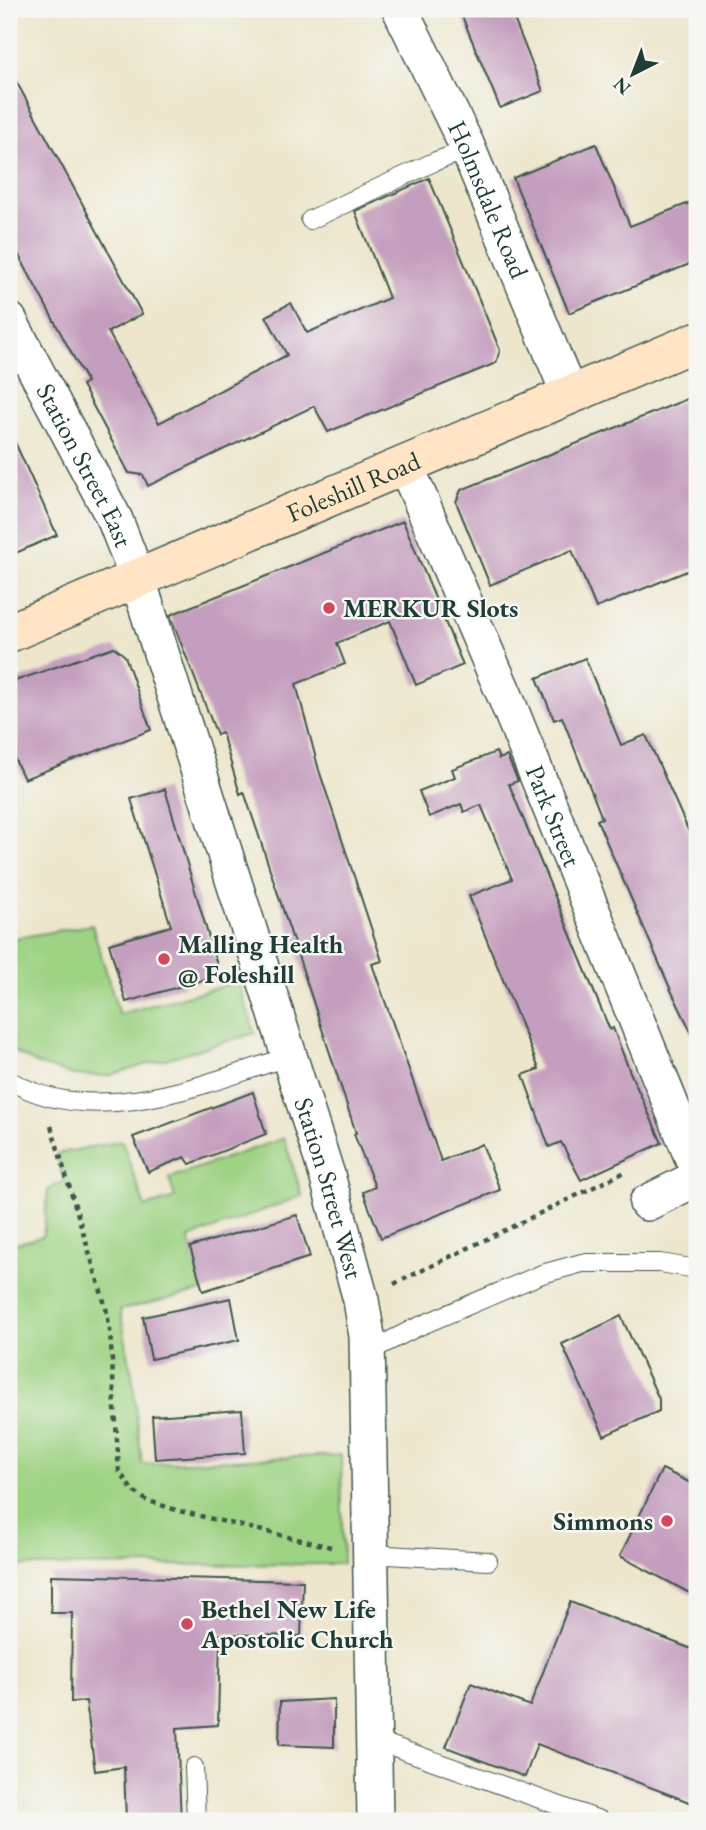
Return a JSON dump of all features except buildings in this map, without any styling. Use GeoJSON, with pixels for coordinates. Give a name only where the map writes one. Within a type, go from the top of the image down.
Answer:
{"type":"FeatureCollection","features":[{"type":"Feature","properties":{"kind":"main road","name":"Foleshill Road"},"geometry":{"type":"LineString","coordinates":[[9,633],[697,341]]}},
{"type":"Feature","properties":{"kind":"street","name":"Holmsdale Road"},"geometry":{"type":"LineString","coordinates":[[400,9],[468,150],[569,394]]}},
{"type":"Feature","properties":{"kind":"street","name":"Station Street East"},"geometry":{"type":"LineString","coordinates":[[9,320],[115,520],[137,578]]}},
{"type":"Feature","properties":{"kind":"street","name":"Park Street"},"geometry":{"type":"LineString","coordinates":[[405,464],[505,696],[697,1169]]}},
{"type":"Feature","properties":{"kind":"street","name":"Station Street West"},"geometry":{"type":"LineString","coordinates":[[137,578],[327,1175],[361,1300],[368,1352],[357,1552],[375,1740],[375,1821]]}},
{"type":"Feature","properties":{"kind":"street"},"geometry":{"type":"LineString","coordinates":[[647,1203],[697,1178]]}},
{"type":"Feature","properties":{"kind":"lane"},"geometry":{"type":"LineString","coordinates":[[310,220],[436,161],[468,150]]}},
{"type":"Feature","properties":{"kind":"lane"},"geometry":{"type":"LineString","coordinates":[[9,1080],[42,1095],[87,1104],[114,1103],[215,1080],[290,1056]]}},
{"type":"Feature","properties":{"kind":"lane"},"geometry":{"type":"LineString","coordinates":[[368,1352],[415,1328],[542,1274],[582,1263],[660,1263],[697,1269]]}},
{"type":"Feature","properties":{"kind":"lane"},"geometry":{"type":"LineString","coordinates":[[357,1552],[488,1561]]}},
{"type":"Feature","properties":{"kind":"lane"},"geometry":{"type":"LineString","coordinates":[[375,1740],[602,1821]]}},
{"type":"Feature","properties":{"kind":"lane"},"geometry":{"type":"LineString","coordinates":[[194,1767],[196,1821]]}},
{"type":"Feature","properties":{"kind":"path"},"geometry":{"type":"LineString","coordinates":[[42,1095],[106,1308],[110,1330],[119,1471],[124,1480],[146,1500],[179,1511],[357,1552]]}},
{"type":"Feature","properties":{"kind":"path"},"geometry":{"type":"LineString","coordinates":[[361,1300],[627,1171]]}},
{"type":"Feature","properties":{"kind":"green space"},"geometry":{"type":"Polygon","coordinates":[[[92,925],[119,1014],[238,982],[255,1033],[107,1076],[73,1075],[37,1064],[9,1049],[9,939],[92,925]]]}},
{"type":"Feature","properties":{"kind":"green space"},"geometry":{"type":"Polygon","coordinates":[[[284,1138],[302,1196],[189,1238],[203,1291],[120,1310],[132,1375],[142,1464],[341,1455],[343,1564],[18,1566],[9,1439],[9,1246],[43,1236],[48,1190],[64,1181],[56,1154],[122,1141],[145,1207],[175,1198],[169,1178],[284,1138]]]}},
{"type":"Feature","properties":{"kind":"place","name":"MERKUR Slots"},"geometry":{"type":"Point","coordinates":[329,608]}},
{"type":"Feature","properties":{"kind":"place","name":"Malling Health @ Foleshill"},"geometry":{"type":"Point","coordinates":[164,959]}},
{"type":"Feature","properties":{"kind":"place","name":"Simmons"},"geometry":{"type":"Point","coordinates":[667,1521]}},
{"type":"Feature","properties":{"kind":"place","name":"Bethel New Life Apostolic Church"},"geometry":{"type":"Point","coordinates":[187,1624]}}]}
